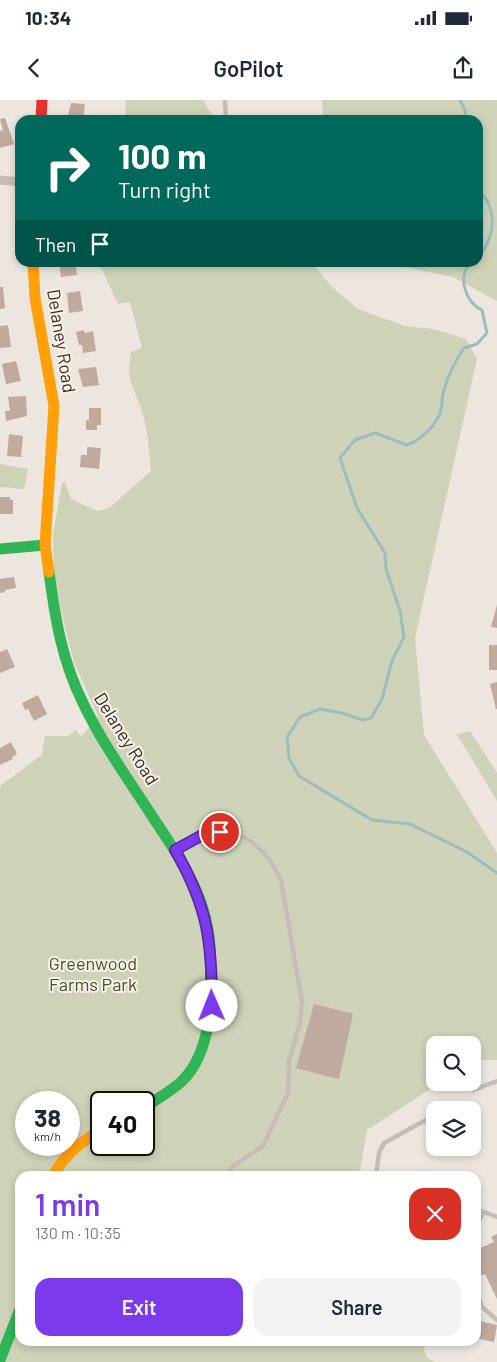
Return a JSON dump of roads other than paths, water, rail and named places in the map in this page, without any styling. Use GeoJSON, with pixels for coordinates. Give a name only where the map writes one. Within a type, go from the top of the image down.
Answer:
{"type":"FeatureCollection","features":[{"type":"Feature","properties":{"kind":"street"},"geometry":{"type":"LineString","coordinates":[[41,115],[42,100]]}},
{"type":"Feature","properties":{"kind":"street"},"geometry":{"type":"LineString","coordinates":[[0,180],[15,182]]}},
{"type":"Feature","properties":{"kind":"street","name":"Delaney Road"},"geometry":{"type":"LineString","coordinates":[[33,267],[35,298],[54,406],[45,545],[56,627],[69,672],[83,704],[109,750],[175,850],[191,879],[203,910],[211,956],[212,1006],[206,1039],[188,1072],[166,1094],[155,1101]]}},
{"type":"Feature","properties":{"kind":"street"},"geometry":{"type":"LineString","coordinates":[[0,549],[45,545]]}},
{"type":"Feature","properties":{"kind":"street"},"geometry":{"type":"LineString","coordinates":[[56,1171],[64,1158],[74,1148],[90,1137]]}},
{"type":"Feature","properties":{"kind":"street"},"geometry":{"type":"LineString","coordinates":[[0,1360],[15,1323]]}},
{"type":"Feature","properties":{"kind":"lane"},"geometry":{"type":"LineString","coordinates":[[225,100],[226,115]]}},
{"type":"Feature","properties":{"kind":"lane"},"geometry":{"type":"LineString","coordinates":[[175,850],[206,833],[220,832],[244,836],[262,851],[274,866],[281,880],[300,982],[302,1010],[289,1061],[288,1093],[263,1146],[234,1166],[230,1171]]}},
{"type":"Feature","properties":{"kind":"lane"},"geometry":{"type":"LineString","coordinates":[[481,1087],[497,1081]]}},
{"type":"Feature","properties":{"kind":"lane"},"geometry":{"type":"LineString","coordinates":[[377,1171],[379,1153],[384,1144],[426,1120]]}},
{"type":"Feature","properties":{"kind":"lane"},"geometry":{"type":"LineString","coordinates":[[481,1217],[483,1212],[497,1217]]}},
{"type":"Feature","properties":{"kind":"lane"},"geometry":{"type":"LineString","coordinates":[[481,1304],[497,1320]]}},
{"type":"Feature","properties":{"kind":"waterway"},"geometry":{"type":"LineString","coordinates":[[460,100],[466,115]]}},
{"type":"Feature","properties":{"kind":"waterway"},"geometry":{"type":"LineString","coordinates":[[483,196],[489,205],[492,222],[489,240],[483,250]]}},
{"type":"Feature","properties":{"kind":"waterway"},"geometry":{"type":"LineString","coordinates":[[468,267],[464,275],[465,289],[471,301],[482,310],[487,333],[477,344],[464,348],[458,358],[446,385],[441,410],[436,421],[423,436],[407,445],[375,433],[355,440],[340,458],[357,508],[385,553],[386,569],[400,611],[404,637],[392,661],[382,699],[371,718],[362,720],[342,713],[320,709],[300,717],[287,737],[289,758],[299,776],[372,820],[410,824],[467,852],[497,873]]}},
{"type":"Feature","properties":{"kind":"park label","name":"Greenwood Farms Park"},"geometry":{"type":"Point","coordinates":[93,974]}}]}
